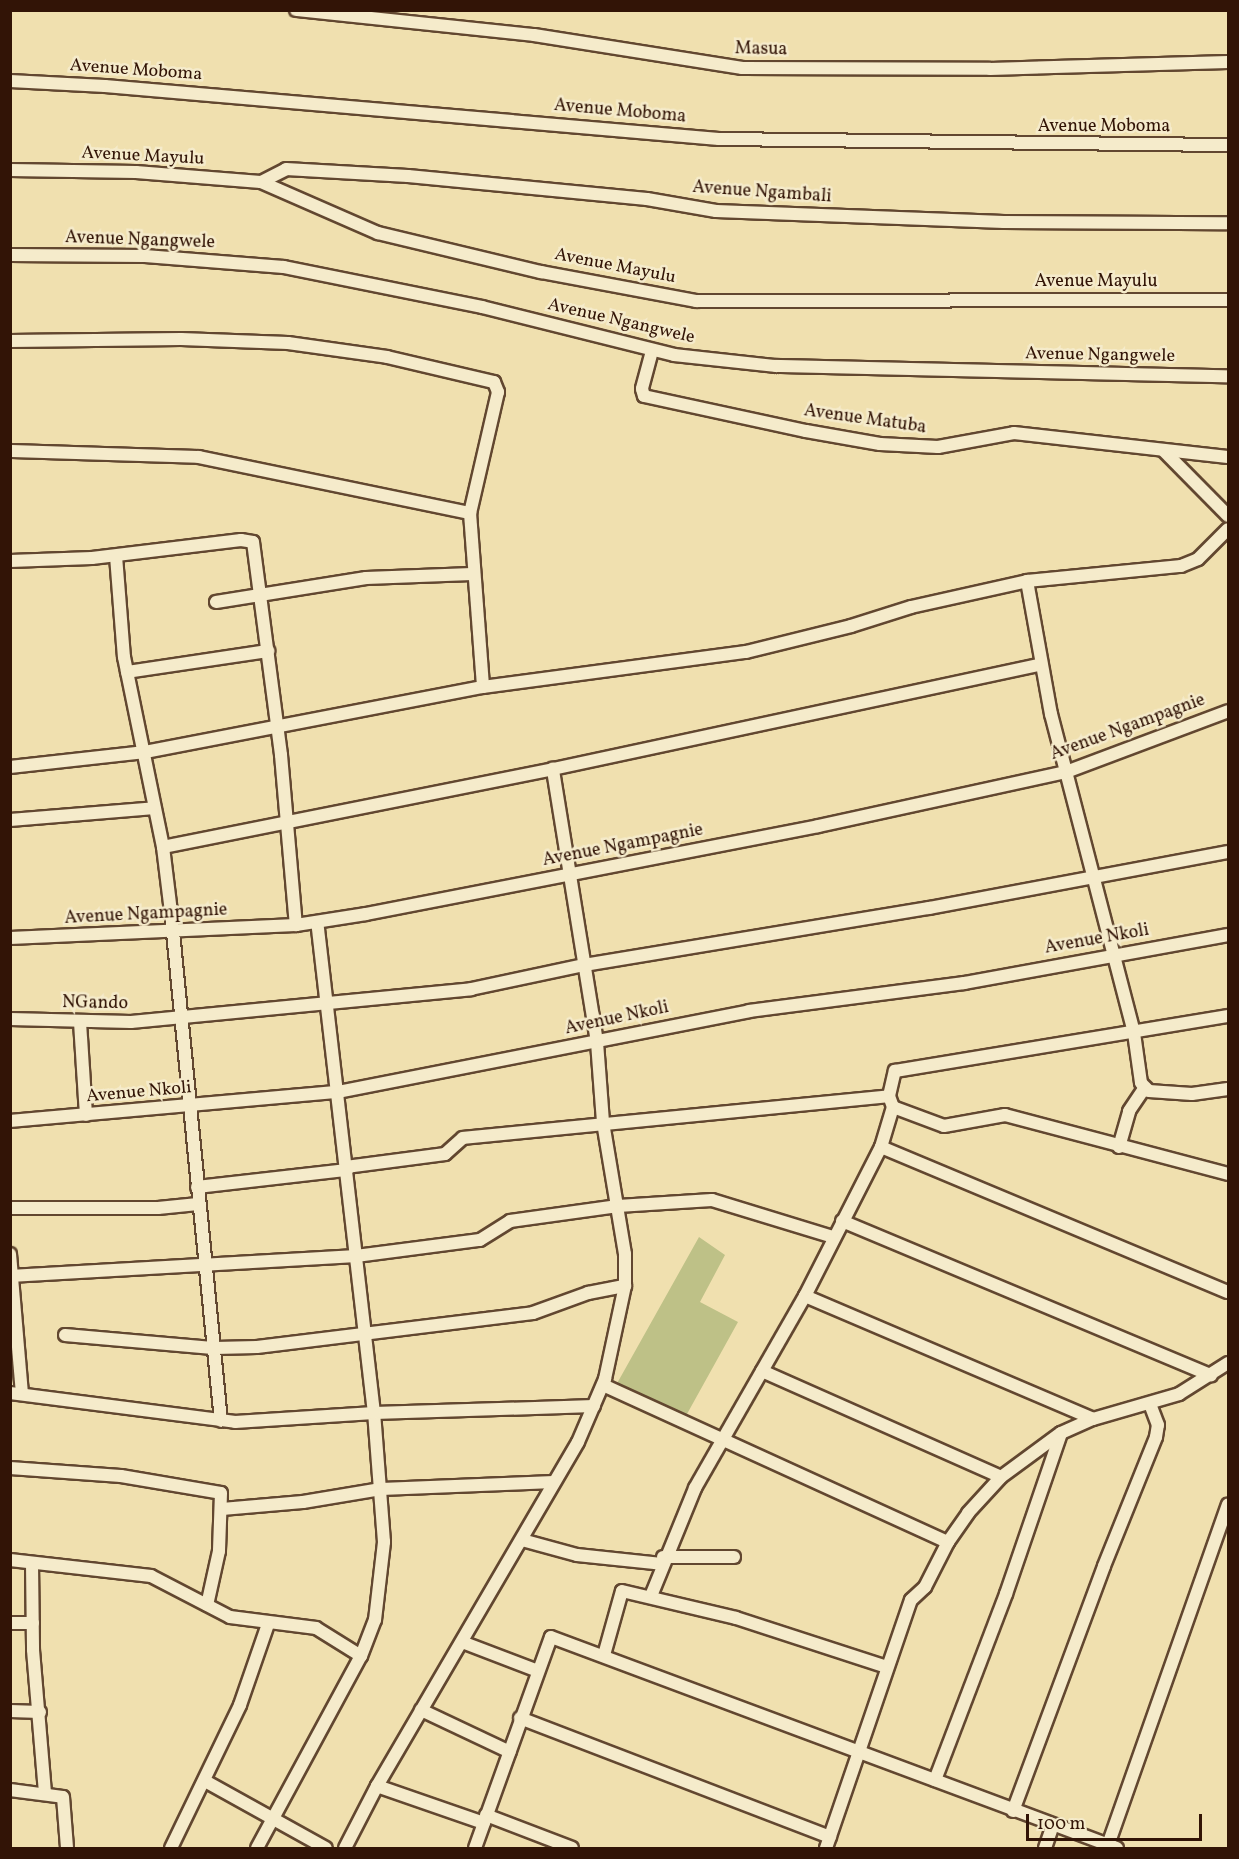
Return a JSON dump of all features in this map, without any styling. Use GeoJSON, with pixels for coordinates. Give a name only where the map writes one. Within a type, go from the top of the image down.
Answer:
{"type":"FeatureCollection","features":[{"type":"Feature","properties":{"kind":"street","name":"Masua"},"geometry":{"type":"LineString","coordinates":[[296,10],[534,34],[742,68],[990,69],[1228,62]]}},
{"type":"Feature","properties":{"kind":"street","name":"Avenue Moboma"},"geometry":{"type":"LineString","coordinates":[[10,81],[105,86],[719,140],[1228,145]]}},
{"type":"Feature","properties":{"kind":"street","name":"Avenue Ngambali"},"geometry":{"type":"LineString","coordinates":[[261,182],[286,169],[408,176],[647,199],[716,211],[1004,222],[1228,223]]}},
{"type":"Feature","properties":{"kind":"street","name":"Avenue Mayulu"},"geometry":{"type":"LineString","coordinates":[[10,170],[136,172],[261,182],[378,233],[540,272],[696,301],[1228,300]]}},
{"type":"Feature","properties":{"kind":"street","name":"Avenue Ngangwele"},"geometry":{"type":"LineString","coordinates":[[10,255],[145,256],[284,267],[482,307],[652,351],[776,366],[1228,376]]}},
{"type":"Feature","properties":{"kind":"street"},"geometry":{"type":"LineString","coordinates":[[10,341],[181,339],[288,343],[387,357],[494,382],[498,392],[470,513],[472,574],[483,687]]}},
{"type":"Feature","properties":{"kind":"street","name":"Avenue Matuba"},"geometry":{"type":"LineString","coordinates":[[652,351],[642,394],[647,398],[806,431],[880,444],[938,447],[1014,433],[1228,457]]}},
{"type":"Feature","properties":{"kind":"street"},"geometry":{"type":"LineString","coordinates":[[10,451],[199,457],[470,513]]}},
{"type":"Feature","properties":{"kind":"street"},"geometry":{"type":"LineString","coordinates":[[1164,451],[1228,516]]}},
{"type":"Feature","properties":{"kind":"street"},"geometry":{"type":"LineString","coordinates":[[10,767],[145,752],[483,687],[746,652],[851,626],[910,607],[1027,581],[1181,566],[1198,559],[1228,529]]}},
{"type":"Feature","properties":{"kind":"street"},"geometry":{"type":"LineString","coordinates":[[10,561],[116,556],[248,540],[256,548],[289,822],[296,925]]}},
{"type":"Feature","properties":{"kind":"street"},"geometry":{"type":"LineString","coordinates":[[116,556],[127,672],[163,846],[221,1421]]}},
{"type":"Feature","properties":{"kind":"street"},"geometry":{"type":"LineString","coordinates":[[216,602],[366,578],[472,574]]}},
{"type":"Feature","properties":{"kind":"street"},"geometry":{"type":"LineString","coordinates":[[1027,581],[1040,665],[1095,877],[1111,956],[1134,1033],[1144,1089],[1130,1111],[1119,1148]]}},
{"type":"Feature","properties":{"kind":"street"},"geometry":{"type":"LineString","coordinates":[[127,672],[268,651]]}},
{"type":"Feature","properties":{"kind":"street"},"geometry":{"type":"LineString","coordinates":[[163,846],[553,769],[1040,665]]}},
{"type":"Feature","properties":{"kind":"street","name":"Avenue Ngampagnie"},"geometry":{"type":"LineString","coordinates":[[10,938],[172,933],[317,923],[569,876],[1066,772],[1228,711]]}},
{"type":"Feature","properties":{"kind":"street"},"geometry":{"type":"LineString","coordinates":[[345,1848],[377,1786],[522,1540],[594,1406],[603,1384],[625,1286],[625,1254],[603,1122],[597,1042],[553,769]]}},
{"type":"Feature","properties":{"kind":"street"},"geometry":{"type":"LineString","coordinates":[[10,820],[155,808]]}},
{"type":"Feature","properties":{"kind":"street","name":"NGando"},"geometry":{"type":"LineString","coordinates":[[10,1020],[80,1022],[180,1019],[471,989],[584,965],[1228,852]]}},
{"type":"Feature","properties":{"kind":"street"},"geometry":{"type":"LineString","coordinates":[[257,1848],[361,1656],[375,1620],[381,1583],[381,1489],[374,1413],[317,923]]}},
{"type":"Feature","properties":{"kind":"street","name":"Avenue Nkoli"},"geometry":{"type":"LineString","coordinates":[[10,1121],[191,1107],[338,1092],[748,1011],[964,982],[1228,935]]}},
{"type":"Feature","properties":{"kind":"street"},"geometry":{"type":"LineString","coordinates":[[651,1596],[663,1561],[695,1488],[805,1296],[833,1237],[882,1147],[891,1102],[892,1077],[900,1068],[1134,1033],[1228,1016]]}},
{"type":"Feature","properties":{"kind":"street"},"geometry":{"type":"LineString","coordinates":[[80,1022],[86,1115]]}},
{"type":"Feature","properties":{"kind":"street"},"geometry":{"type":"LineString","coordinates":[[1144,1089],[1192,1094],[1228,1089]]}},
{"type":"Feature","properties":{"kind":"street"},"geometry":{"type":"LineString","coordinates":[[197,1187],[445,1154],[464,1138],[603,1122],[891,1102],[944,1126],[1005,1115],[1119,1148],[1228,1174]]}},
{"type":"Feature","properties":{"kind":"street"},"geometry":{"type":"LineString","coordinates":[[882,1147],[1228,1292]]}},
{"type":"Feature","properties":{"kind":"street"},"geometry":{"type":"LineString","coordinates":[[12,1276],[356,1256],[480,1240],[510,1221],[618,1206],[712,1200],[833,1237]]}},
{"type":"Feature","properties":{"kind":"street"},"geometry":{"type":"LineString","coordinates":[[10,1208],[158,1208],[198,1204]]}},
{"type":"Feature","properties":{"kind":"street"},"geometry":{"type":"LineString","coordinates":[[842,1221],[1211,1375]]}},
{"type":"Feature","properties":{"kind":"street"},"geometry":{"type":"LineString","coordinates":[[10,1254],[16,1393],[221,1421],[374,1413],[594,1406]]}},
{"type":"Feature","properties":{"kind":"street"},"geometry":{"type":"LineString","coordinates":[[65,1335],[215,1348],[365,1335],[533,1312],[588,1293],[625,1286]]}},
{"type":"Feature","properties":{"kind":"street"},"geometry":{"type":"LineString","coordinates":[[805,1296],[1093,1419]]}},
{"type":"Feature","properties":{"kind":"street"},"geometry":{"type":"LineString","coordinates":[[520,1719],[828,1843],[911,1600],[925,1587],[948,1542],[1001,1477],[1061,1433],[1093,1419],[1179,1394],[1228,1363]]}},
{"type":"Feature","properties":{"kind":"street"},"geometry":{"type":"LineString","coordinates":[[762,1371],[1001,1477]]}},
{"type":"Feature","properties":{"kind":"street"},"geometry":{"type":"LineString","coordinates":[[603,1384],[948,1542]]}},
{"type":"Feature","properties":{"kind":"street"},"geometry":{"type":"LineString","coordinates":[[1013,1811],[1104,1566],[1156,1437],[1158,1425],[1150,1404]]}},
{"type":"Feature","properties":{"kind":"street"},"geometry":{"type":"LineString","coordinates":[[935,1780],[1006,1594],[1061,1433]]}},
{"type":"Feature","properties":{"kind":"street"},"geometry":{"type":"LineString","coordinates":[[10,1468],[121,1476],[219,1492],[222,1509],[219,1551],[207,1605]]}},
{"type":"Feature","properties":{"kind":"street"},"geometry":{"type":"LineString","coordinates":[[222,1509],[303,1502],[381,1489],[554,1482]]}},
{"type":"Feature","properties":{"kind":"street"},"geometry":{"type":"LineString","coordinates":[[475,1848],[551,1637],[1113,1847],[1228,1504]]}},
{"type":"Feature","properties":{"kind":"street"},"geometry":{"type":"LineString","coordinates":[[522,1540],[577,1555],[663,1561],[734,1557]]}},
{"type":"Feature","properties":{"kind":"street"},"geometry":{"type":"LineString","coordinates":[[10,1560],[151,1576],[230,1617],[321,1630],[361,1656]]}},
{"type":"Feature","properties":{"kind":"street"},"geometry":{"type":"LineString","coordinates":[[32,1564],[33,1623],[45,1793]]}},
{"type":"Feature","properties":{"kind":"street"},"geometry":{"type":"LineString","coordinates":[[604,1655],[621,1592],[651,1596],[736,1618],[887,1666]]}},
{"type":"Feature","properties":{"kind":"street"},"geometry":{"type":"LineString","coordinates":[[10,1623],[33,1623]]}},
{"type":"Feature","properties":{"kind":"street"},"geometry":{"type":"LineString","coordinates":[[171,1848],[240,1705],[268,1624]]}},
{"type":"Feature","properties":{"kind":"street"},"geometry":{"type":"LineString","coordinates":[[462,1642],[538,1671]]}},
{"type":"Feature","properties":{"kind":"street"},"geometry":{"type":"LineString","coordinates":[[421,1710],[510,1752]]}},
{"type":"Feature","properties":{"kind":"street"},"geometry":{"type":"LineString","coordinates":[[10,1711],[40,1712]]}},
{"type":"Feature","properties":{"kind":"street"},"geometry":{"type":"LineString","coordinates":[[205,1781],[326,1848]]}},
{"type":"Feature","properties":{"kind":"street"},"geometry":{"type":"LineString","coordinates":[[377,1786],[573,1848]]}},
{"type":"Feature","properties":{"kind":"street"},"geometry":{"type":"LineString","coordinates":[[10,1790],[45,1793],[66,1801],[67,1848]]}},
{"type":"Feature","properties":{"kind":"street"},"geometry":{"type":"LineString","coordinates":[[1045,1848],[1053,1825]]}},
{"type":"Feature","properties":{"kind":"green space"},"geometry":{"type":"Polygon","coordinates":[[[699,1237],[725,1255],[700,1302],[738,1322],[682,1423],[615,1387],[699,1237]]]}}]}
